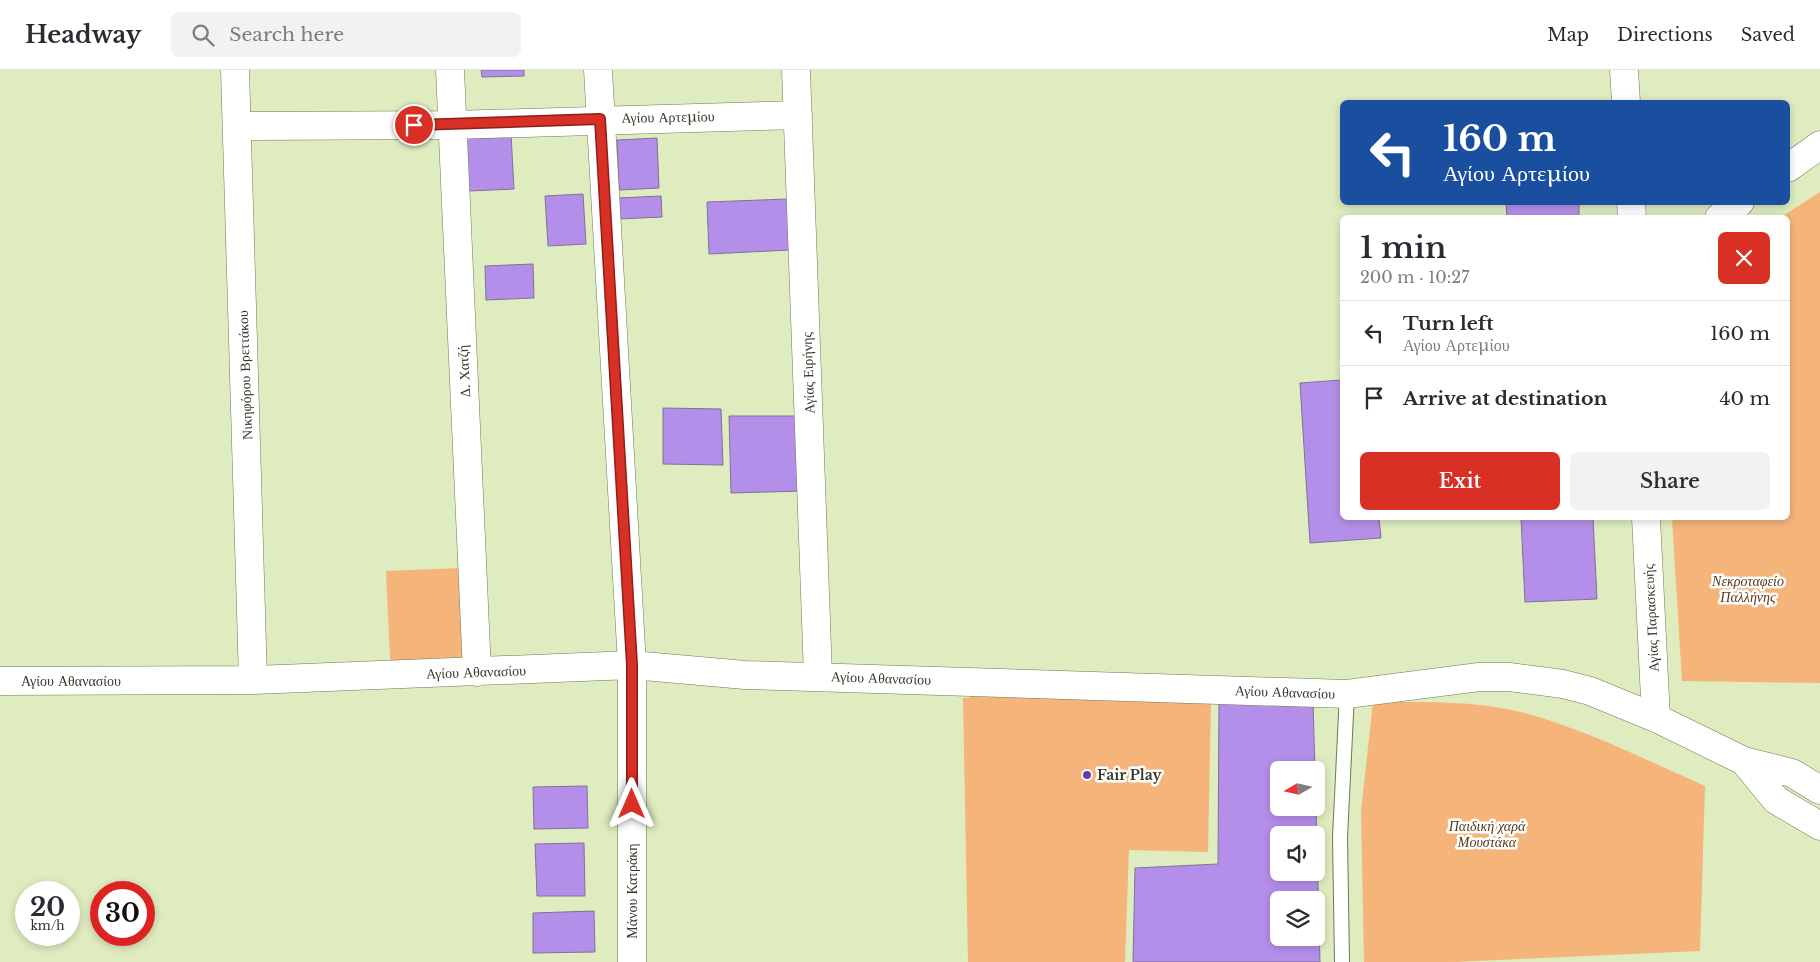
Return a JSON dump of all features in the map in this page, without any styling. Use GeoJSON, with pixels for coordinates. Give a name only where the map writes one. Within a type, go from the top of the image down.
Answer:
{"type":"FeatureCollection","features":[{"type":"Feature","properties":{"kind":"street","name":"Νικηφόρου Βρεττάκου"},"geometry":{"type":"LineString","coordinates":[[235,70],[253,680]]}},
{"type":"Feature","properties":{"kind":"street","name":"Δ. Χατζή"},"geometry":{"type":"LineString","coordinates":[[450,70],[477,672]]}},
{"type":"Feature","properties":{"kind":"street","name":"Μάνου Κατράκη"},"geometry":{"type":"LineString","coordinates":[[598,70],[632,665],[632,962]]}},
{"type":"Feature","properties":{"kind":"street","name":"Αγίας Ειρήνης"},"geometry":{"type":"LineString","coordinates":[[796,70],[818,676]]}},
{"type":"Feature","properties":{"kind":"street"},"geometry":{"type":"LineString","coordinates":[[1624,70],[1626,100]]}},
{"type":"Feature","properties":{"kind":"street","name":"Αγίου Αρτεμίου"},"geometry":{"type":"LineString","coordinates":[[238,126],[453,125],[798,114]]}},
{"type":"Feature","properties":{"kind":"street"},"geometry":{"type":"LineString","coordinates":[[1790,167],[1820,145]]}},
{"type":"Feature","properties":{"kind":"street"},"geometry":{"type":"LineString","coordinates":[[1723,215],[1736,205]]}},
{"type":"Feature","properties":{"kind":"street","name":"Αγίας Παρασκευής"},"geometry":{"type":"LineString","coordinates":[[1646,520],[1656,718]]}},
{"type":"Feature","properties":{"kind":"street","name":"Αγίου Αθανασίου"},"geometry":{"type":"LineString","coordinates":[[0,681],[253,680],[632,665],[746,674],[1347,694],[1479,677],[1509,677],[1575,687],[1656,718],[1744,761],[1792,773],[1820,790]]}},
{"type":"Feature","properties":{"kind":"street","name":"Αγίου Αθανασίου"},"geometry":{"type":"LineString","coordinates":[[1744,761],[1776,800],[1820,826]]}},
{"type":"Feature","properties":{"kind":"lane"},"geometry":{"type":"LineString","coordinates":[[1342,962],[1340,837],[1347,694]]}},
{"type":"Feature","properties":{"kind":"green space","name":"Νεκροταφείο Παλλήνης"},"geometry":{"type":"Polygon","coordinates":[[[1820,192],[1820,683],[1682,681],[1672,520],[1790,520],[1790,215],[1784,215],[1820,192]]]}},
{"type":"Feature","properties":{"kind":"green space"},"geometry":{"type":"Polygon","coordinates":[[[461,568],[470,680],[391,682],[386,571],[461,568]]]}},
{"type":"Feature","properties":{"kind":"green space","name":"Fair Play"},"geometry":{"type":"Polygon","coordinates":[[[970,696],[1211,701],[1208,852],[1129,850],[1125,962],[968,962],[963,698],[970,698],[970,696]]]}},
{"type":"Feature","properties":{"kind":"green space","name":"Παιδική χαρά Μουστάκα"},"geometry":{"type":"Polygon","coordinates":[[[1373,702],[1469,704],[1525,713],[1594,737],[1705,786],[1700,951],[1454,962],[1364,962],[1361,811],[1373,702]]]}},
{"type":"Feature","properties":{"kind":"building"},"geometry":{"type":"Polygon","coordinates":[[[481,70],[524,70],[524,76],[482,77],[481,70]]]}},
{"type":"Feature","properties":{"kind":"building"},"geometry":{"type":"Polygon","coordinates":[[[511,134],[514,189],[469,191],[466,136],[511,134]]]}},
{"type":"Feature","properties":{"kind":"building"},"geometry":{"type":"Polygon","coordinates":[[[657,138],[659,188],[619,190],[617,140],[657,138]]]}},
{"type":"Feature","properties":{"kind":"building"},"geometry":{"type":"Polygon","coordinates":[[[583,194],[586,244],[548,246],[545,196],[583,194]]]}},
{"type":"Feature","properties":{"kind":"building"},"geometry":{"type":"Polygon","coordinates":[[[661,196],[662,217],[619,219],[618,198],[661,196]]]}},
{"type":"Feature","properties":{"kind":"building"},"geometry":{"type":"Polygon","coordinates":[[[788,199],[790,250],[709,254],[707,202],[788,199]]]}},
{"type":"Feature","properties":{"kind":"building"},"geometry":{"type":"Polygon","coordinates":[[[1506,205],[1579,205],[1579,215],[1507,215],[1506,205]]]}},
{"type":"Feature","properties":{"kind":"building"},"geometry":{"type":"Polygon","coordinates":[[[533,264],[534,298],[486,300],[485,266],[533,264]]]}},
{"type":"Feature","properties":{"kind":"building"},"geometry":{"type":"Polygon","coordinates":[[[1340,380],[1340,520],[1379,520],[1381,538],[1310,543],[1300,383],[1340,380]]]}},
{"type":"Feature","properties":{"kind":"building"},"geometry":{"type":"Polygon","coordinates":[[[663,408],[721,409],[723,465],[663,464],[663,408]]]}},
{"type":"Feature","properties":{"kind":"building"},"geometry":{"type":"Polygon","coordinates":[[[729,416],[800,416],[804,491],[731,493],[729,416]]]}},
{"type":"Feature","properties":{"kind":"building"},"geometry":{"type":"Polygon","coordinates":[[[1521,520],[1593,520],[1597,599],[1525,602],[1521,520]]]}},
{"type":"Feature","properties":{"kind":"building"},"geometry":{"type":"Polygon","coordinates":[[[1219,701],[1313,701],[1315,761],[1270,761],[1270,816],[1316,816],[1316,826],[1270,826],[1270,881],[1318,881],[1318,891],[1270,891],[1270,946],[1320,946],[1320,962],[1133,962],[1135,868],[1218,864],[1219,701]]]}},
{"type":"Feature","properties":{"kind":"building"},"geometry":{"type":"Polygon","coordinates":[[[587,786],[588,828],[534,829],[533,787],[587,786]]]}},
{"type":"Feature","properties":{"kind":"building"},"geometry":{"type":"Polygon","coordinates":[[[584,843],[585,896],[537,896],[535,844],[584,843]]]}},
{"type":"Feature","properties":{"kind":"building"},"geometry":{"type":"Polygon","coordinates":[[[594,911],[595,952],[533,953],[533,913],[594,911]]]}},
{"type":"Feature","properties":{"kind":"place","name":"Fair Play"},"geometry":{"type":"Point","coordinates":[1087,775]}},
{"type":"Feature","properties":{"kind":"route"},"geometry":{"type":"LineString","coordinates":[[414,125],[600,119],[632,665],[632,804]]}}]}
